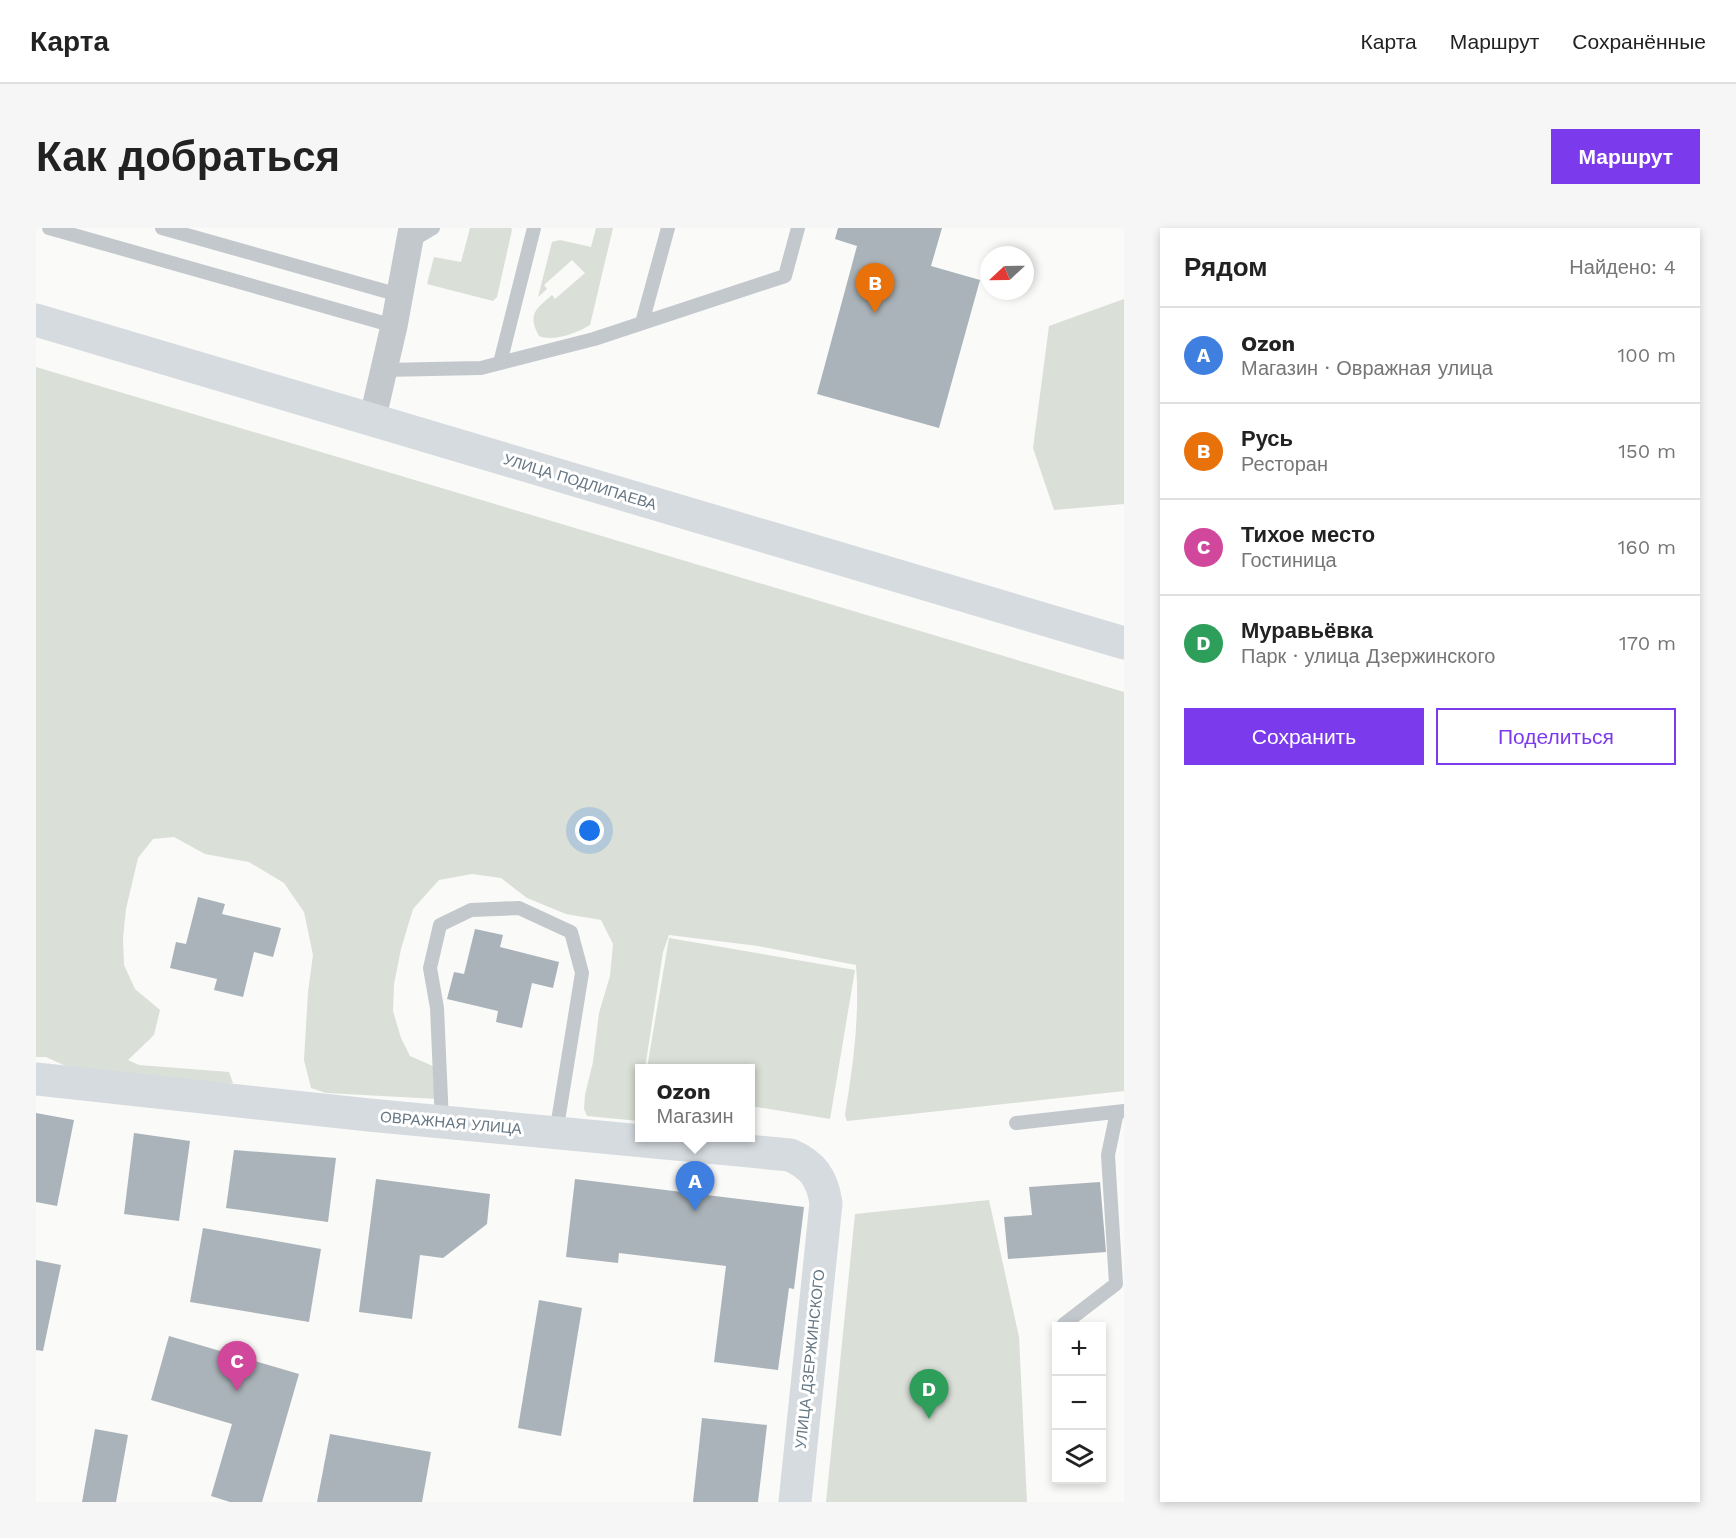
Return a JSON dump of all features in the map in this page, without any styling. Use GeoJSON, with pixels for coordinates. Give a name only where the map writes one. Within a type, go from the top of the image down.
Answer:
{"type":"FeatureCollection","features":[{"type":"Feature","properties":{"kind":"main road","name":"УЛИЦА ПОДЛИПАЕВА"},"geometry":{"type":"LineString","coordinates":[[36,320],[1124,643]]}},
{"type":"Feature","properties":{"kind":"main road","name":"ОВРАЖНАЯ УЛИЦА"},"geometry":{"type":"LineString","coordinates":[[36,1079],[635,1140]]}},
{"type":"Feature","properties":{"kind":"main road","name":"ОВРАЖНАЯ УЛИЦА"},"geometry":{"type":"LineString","coordinates":[[652,1142],[790,1155],[807,1162],[819,1179],[824,1193],[824,1215]]}},
{"type":"Feature","properties":{"kind":"main road","name":"УЛИЦА ДЗЕРЖИНСКОГО"},"geometry":{"type":"LineString","coordinates":[[795,1502],[824,1215]]}},
{"type":"Feature","properties":{"kind":"street"},"geometry":{"type":"LineString","coordinates":[[372,421],[394,326],[411,235]]}},
{"type":"Feature","properties":{"kind":"lane"},"geometry":{"type":"LineString","coordinates":[[48,228],[394,326]]}},
{"type":"Feature","properties":{"kind":"lane"},"geometry":{"type":"LineString","coordinates":[[162,228],[399,295]]}},
{"type":"Feature","properties":{"kind":"lane"},"geometry":{"type":"LineString","coordinates":[[411,235],[433,228]]}},
{"type":"Feature","properties":{"kind":"lane"},"geometry":{"type":"LineString","coordinates":[[500,363],[534,228]]}},
{"type":"Feature","properties":{"kind":"lane"},"geometry":{"type":"LineString","coordinates":[[642,323],[668,228]]}},
{"type":"Feature","properties":{"kind":"lane"},"geometry":{"type":"LineString","coordinates":[[382,370],[481,368],[594,339],[785,276],[798,228]]}},
{"type":"Feature","properties":{"kind":"lane"},"geometry":{"type":"LineString","coordinates":[[442,1122],[437,1008],[430,968],[440,925],[471,910],[519,908],[571,932],[582,973],[556,1133]]}},
{"type":"Feature","properties":{"kind":"lane"},"geometry":{"type":"LineString","coordinates":[[1016,1123],[1120,1111],[1108,1155],[1116,1284],[1067,1322]]}},
{"type":"Feature","properties":{"kind":"shaded area"},"geometry":{"type":"Polygon","coordinates":[[[470,228],[511,228],[512,230],[497,297],[493,301],[427,284],[434,257],[461,262],[470,228]]]}},
{"type":"Feature","properties":{"kind":"shaded area"},"geometry":{"type":"Polygon","coordinates":[[[596,228],[613,228],[590,325],[572,334],[551,338],[539,336],[534,322],[535,312],[552,295],[555,299],[585,273],[572,260],[544,285],[547,289],[538,297],[552,242],[560,240],[591,247],[596,228]]]}},
{"type":"Feature","properties":{"kind":"shaded area"},"geometry":{"type":"Polygon","coordinates":[[[1124,299],[1124,504],[1054,510],[1033,448],[1049,326],[1124,299]]]}},
{"type":"Feature","properties":{"kind":"shaded area"},"geometry":{"type":"Polygon","coordinates":[[[36,367],[1124,692],[1124,1091],[847,1121],[845,1115],[856,1022],[856,965],[758,946],[669,935],[663,952],[646,1064],[635,1064],[635,1121],[587,1116],[584,1109],[585,1095],[593,1062],[599,1013],[610,976],[613,944],[601,920],[566,914],[527,898],[501,878],[472,874],[439,880],[413,909],[401,949],[394,984],[393,1011],[401,1038],[410,1056],[435,1067],[438,1099],[326,1093],[311,1088],[304,1060],[308,992],[313,955],[304,912],[284,883],[249,862],[205,854],[174,837],[153,839],[138,858],[126,909],[123,938],[124,965],[135,989],[160,1010],[154,1035],[128,1060],[139,1065],[229,1072],[233,1083],[216,1087],[70,1068],[46,1057],[36,1057],[36,367]]]}},
{"type":"Feature","properties":{"kind":"shaded area"},"geometry":{"type":"Polygon","coordinates":[[[669,938],[855,970],[830,1119],[755,1107],[755,1064],[648,1064],[669,938]]]}},
{"type":"Feature","properties":{"kind":"shaded area"},"geometry":{"type":"Polygon","coordinates":[[[989,1200],[1019,1337],[1027,1502],[826,1502],[855,1214],[989,1200]]]}},
{"type":"Feature","properties":{"kind":"building"},"geometry":{"type":"Polygon","coordinates":[[[838,228],[942,228],[931,266],[980,280],[939,428],[817,394],[857,246],[835,239],[838,228]]]}},
{"type":"Feature","properties":{"kind":"building"},"geometry":{"type":"Polygon","coordinates":[[[198,897],[225,904],[222,914],[281,928],[273,957],[254,952],[243,997],[214,990],[217,979],[170,968],[176,942],[186,944],[198,897]]]}},
{"type":"Feature","properties":{"kind":"building"},"geometry":{"type":"Polygon","coordinates":[[[475,929],[503,935],[500,947],[559,962],[553,988],[532,983],[522,1028],[496,1022],[498,1011],[447,999],[454,972],[464,974],[475,929]]]}},
{"type":"Feature","properties":{"kind":"building"},"geometry":{"type":"Polygon","coordinates":[[[36,1113],[74,1120],[57,1206],[36,1202],[36,1113]]]}},
{"type":"Feature","properties":{"kind":"building"},"geometry":{"type":"Polygon","coordinates":[[[134,1133],[190,1141],[179,1221],[124,1214],[134,1133]]]}},
{"type":"Feature","properties":{"kind":"building"},"geometry":{"type":"Polygon","coordinates":[[[234,1150],[336,1158],[328,1222],[226,1208],[234,1150]]]}},
{"type":"Feature","properties":{"kind":"building"},"geometry":{"type":"Polygon","coordinates":[[[376,1179],[490,1194],[487,1224],[443,1258],[420,1255],[412,1319],[359,1312],[376,1179]]]}},
{"type":"Feature","properties":{"kind":"building"},"geometry":{"type":"Polygon","coordinates":[[[575,1179],[804,1207],[794,1289],[789,1288],[778,1370],[714,1362],[726,1266],[619,1253],[618,1263],[566,1257],[575,1179]]]}},
{"type":"Feature","properties":{"kind":"building"},"geometry":{"type":"Polygon","coordinates":[[[1100,1182],[1106,1252],[1008,1259],[1004,1217],[1032,1215],[1029,1187],[1100,1182]]]}},
{"type":"Feature","properties":{"kind":"building"},"geometry":{"type":"Polygon","coordinates":[[[203,1228],[321,1249],[309,1322],[190,1302],[203,1228]]]}},
{"type":"Feature","properties":{"kind":"building"},"geometry":{"type":"Polygon","coordinates":[[[36,1260],[61,1265],[43,1351],[36,1350],[36,1260]]]}},
{"type":"Feature","properties":{"kind":"building"},"geometry":{"type":"Polygon","coordinates":[[[539,1300],[582,1308],[561,1436],[518,1428],[539,1300]]]}},
{"type":"Feature","properties":{"kind":"building"},"geometry":{"type":"Polygon","coordinates":[[[169,1336],[299,1374],[262,1502],[230,1502],[211,1496],[232,1424],[151,1400],[169,1336]]]}},
{"type":"Feature","properties":{"kind":"building"},"geometry":{"type":"Polygon","coordinates":[[[702,1418],[767,1425],[758,1502],[693,1502],[702,1418]]]}},
{"type":"Feature","properties":{"kind":"building"},"geometry":{"type":"Polygon","coordinates":[[[95,1429],[128,1435],[116,1502],[82,1502],[95,1429]]]}},
{"type":"Feature","properties":{"kind":"building"},"geometry":{"type":"Polygon","coordinates":[[[330,1434],[431,1452],[422,1502],[317,1502],[330,1434]]]}},
{"type":"Feature","properties":{"kind":"place","name":"Русь"},"geometry":{"type":"Point","coordinates":[875,313]}},
{"type":"Feature","properties":{"kind":"place","name":"Ozon"},"geometry":{"type":"Point","coordinates":[695,1211]}},
{"type":"Feature","properties":{"kind":"place","name":"Тихое место"},"geometry":{"type":"Point","coordinates":[237,1391]}},
{"type":"Feature","properties":{"kind":"place","name":"Муравьёвка"},"geometry":{"type":"Point","coordinates":[929,1419]}}]}
